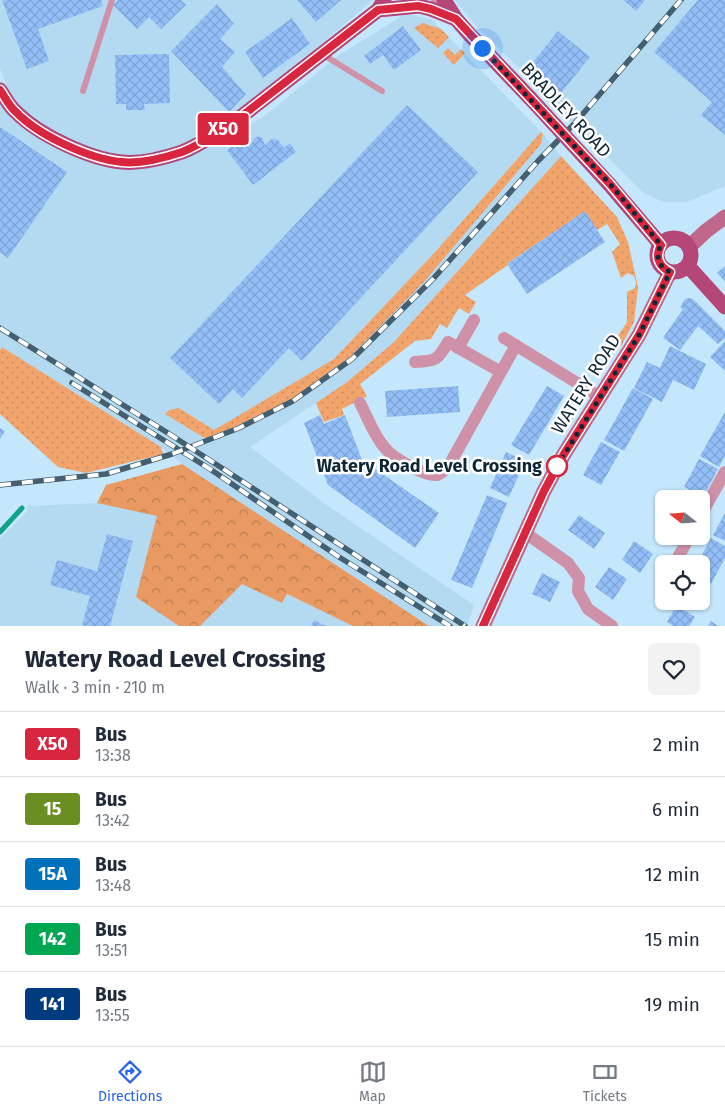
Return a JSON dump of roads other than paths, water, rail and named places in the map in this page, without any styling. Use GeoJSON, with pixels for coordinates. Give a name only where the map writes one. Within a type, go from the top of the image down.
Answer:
{"type":"FeatureCollection","features":[{"type":"Feature","properties":{"kind":"main road","name":"BRADLEY ROAD"},"geometry":{"type":"LineString","coordinates":[[444,0],[456,19],[610,184],[661,245]]}},
{"type":"Feature","properties":{"kind":"main road"},"geometry":{"type":"LineString","coordinates":[[0,90],[15,111],[32,125],[75,149],[122,162],[154,160],[182,152],[238,119],[381,5],[418,6],[456,19]]}},
{"type":"Feature","properties":{"kind":"main road"},"geometry":{"type":"LineString","coordinates":[[676,238],[681,240],[689,247],[691,257],[688,266],[679,272],[664,270],[657,255],[661,245],[665,241],[676,238]]}},
{"type":"Feature","properties":{"kind":"main road"},"geometry":{"type":"LineString","coordinates":[[688,266],[725,307]]}},
{"type":"Feature","properties":{"kind":"street"},"geometry":{"type":"LineString","coordinates":[[689,247],[725,217]]}},
{"type":"Feature","properties":{"kind":"street","name":"WATERY ROAD"},"geometry":{"type":"LineString","coordinates":[[483,626],[524,532],[564,454],[639,335],[670,272]]}},
{"type":"Feature","properties":{"kind":"street"},"geometry":{"type":"LineString","coordinates":[[458,348],[474,320]]}},
{"type":"Feature","properties":{"kind":"street"},"geometry":{"type":"LineString","coordinates":[[504,338],[600,396]]}},
{"type":"Feature","properties":{"kind":"street"},"geometry":{"type":"LineString","coordinates":[[415,362],[436,359],[448,342],[500,372]]}},
{"type":"Feature","properties":{"kind":"street"},"geometry":{"type":"LineString","coordinates":[[360,404],[385,448],[395,457],[412,467],[430,474],[439,475],[447,469],[516,345]]}},
{"type":"Feature","properties":{"kind":"street"},"geometry":{"type":"LineString","coordinates":[[710,499],[725,472]]}},
{"type":"Feature","properties":{"kind":"street"},"geometry":{"type":"LineString","coordinates":[[524,532],[568,562],[579,578],[578,591],[588,609],[612,626]]}},
{"type":"Feature","properties":{"kind":"lane"},"geometry":{"type":"LineString","coordinates":[[83,91],[112,0]]}},
{"type":"Feature","properties":{"kind":"lane"},"geometry":{"type":"LineString","coordinates":[[434,0],[456,19]]}},
{"type":"Feature","properties":{"kind":"lane"},"geometry":{"type":"LineString","coordinates":[[321,53],[382,91]]}},
{"type":"Feature","properties":{"kind":"waterway"},"geometry":{"type":"LineString","coordinates":[[0,532],[22,508]]}},
{"type":"Feature","properties":{"kind":"railway"},"geometry":{"type":"LineString","coordinates":[[0,485],[106,474],[172,454],[239,428],[293,401],[352,359],[433,279],[538,161],[575,123],[681,0]]}},
{"type":"Feature","properties":{"kind":"railway"},"geometry":{"type":"LineString","coordinates":[[0,328],[171,435],[465,626]]}},
{"type":"Feature","properties":{"kind":"railway"},"geometry":{"type":"LineString","coordinates":[[72,383],[210,469],[339,557],[450,626]]}},
{"type":"Feature","properties":{"kind":"place","name":"Watery Road Level Crossing"},"geometry":{"type":"Point","coordinates":[557,466]}}]}
